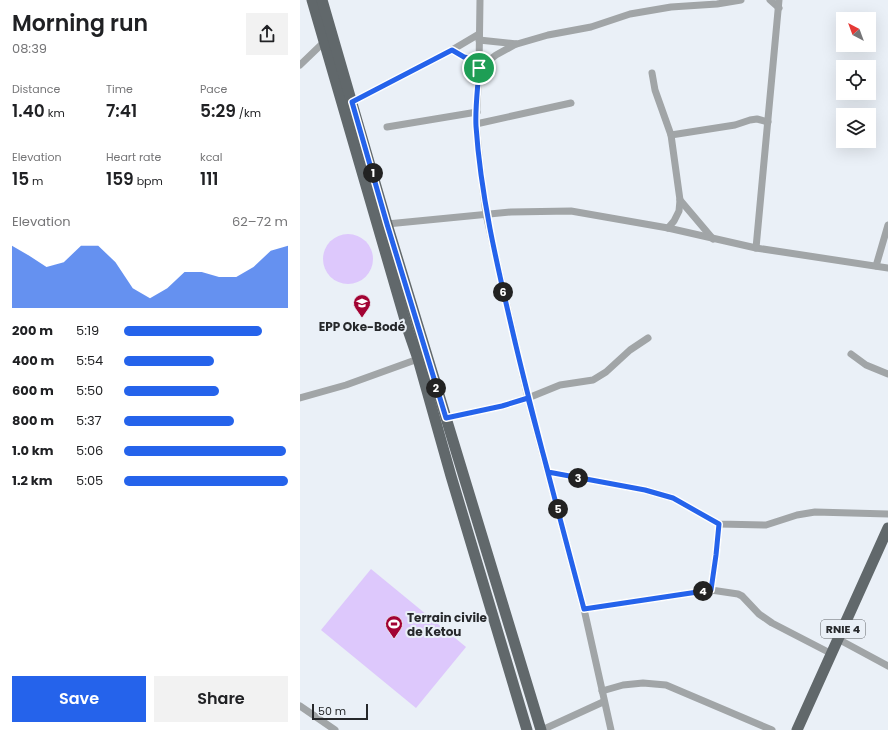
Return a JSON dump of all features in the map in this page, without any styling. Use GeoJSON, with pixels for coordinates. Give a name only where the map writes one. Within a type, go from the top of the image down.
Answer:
{"type":"FeatureCollection","features":[{"type":"Feature","properties":{"kind":"main road"},"geometry":{"type":"LineString","coordinates":[[312,0],[527,730]]}},
{"type":"Feature","properties":{"kind":"main road"},"geometry":{"type":"LineString","coordinates":[[322,0],[387,224],[542,730]]}},
{"type":"Feature","properties":{"kind":"main road","name":"RNIE 4"},"geometry":{"type":"LineString","coordinates":[[797,730],[888,528]]}},
{"type":"Feature","properties":{"kind":"street"},"geometry":{"type":"LineString","coordinates":[[480,0],[476,124],[486,214],[528,398],[584,609],[610,730]]}},
{"type":"Feature","properties":{"kind":"street"},"geometry":{"type":"LineString","coordinates":[[479,68],[496,55],[517,44],[548,35],[591,27],[630,14],[671,6],[717,4],[741,0]]}},
{"type":"Feature","properties":{"kind":"street"},"geometry":{"type":"LineString","coordinates":[[770,0],[779,8]]}},
{"type":"Feature","properties":{"kind":"street"},"geometry":{"type":"LineString","coordinates":[[756,248],[779,0]]}},
{"type":"Feature","properties":{"kind":"street"},"geometry":{"type":"LineString","coordinates":[[352,102],[479,37],[517,44]]}},
{"type":"Feature","properties":{"kind":"street"},"geometry":{"type":"LineString","coordinates":[[300,65],[324,42]]}},
{"type":"Feature","properties":{"kind":"street"},"geometry":{"type":"LineString","coordinates":[[452,50],[464,57],[479,60]]}},
{"type":"Feature","properties":{"kind":"street"},"geometry":{"type":"LineString","coordinates":[[652,73],[655,90],[671,135],[680,200],[679,211],[674,221],[668,228]]}},
{"type":"Feature","properties":{"kind":"street"},"geometry":{"type":"LineString","coordinates":[[476,124],[571,103]]}},
{"type":"Feature","properties":{"kind":"street"},"geometry":{"type":"LineString","coordinates":[[387,128],[477,112]]}},
{"type":"Feature","properties":{"kind":"street"},"geometry":{"type":"LineString","coordinates":[[671,135],[712,127],[735,125],[757,119],[768,122]]}},
{"type":"Feature","properties":{"kind":"street"},"geometry":{"type":"LineString","coordinates":[[680,200],[713,239]]}},
{"type":"Feature","properties":{"kind":"street"},"geometry":{"type":"LineString","coordinates":[[387,224],[536,210],[571,211],[668,228],[756,248],[888,268]]}},
{"type":"Feature","properties":{"kind":"street"},"geometry":{"type":"LineString","coordinates":[[876,266],[888,225]]}},
{"type":"Feature","properties":{"kind":"street"},"geometry":{"type":"LineString","coordinates":[[446,418],[502,406],[528,398],[560,385],[593,380],[606,372],[630,350],[648,338]]}},
{"type":"Feature","properties":{"kind":"street"},"geometry":{"type":"LineString","coordinates":[[851,354],[866,365],[888,374]]}},
{"type":"Feature","properties":{"kind":"street"},"geometry":{"type":"LineString","coordinates":[[300,398],[346,385],[418,359]]}},
{"type":"Feature","properties":{"kind":"street"},"geometry":{"type":"LineString","coordinates":[[548,472],[645,490],[673,498],[719,524],[766,524],[797,515],[815,512],[888,514]]}},
{"type":"Feature","properties":{"kind":"street"},"geometry":{"type":"LineString","coordinates":[[711,590],[719,524]]}},
{"type":"Feature","properties":{"kind":"street"},"geometry":{"type":"LineString","coordinates":[[584,609],[711,590],[740,595],[759,614],[772,623],[832,654]]}},
{"type":"Feature","properties":{"kind":"street"},"geometry":{"type":"LineString","coordinates":[[838,639],[888,666]]}},
{"type":"Feature","properties":{"kind":"street"},"geometry":{"type":"LineString","coordinates":[[602,691],[623,685],[666,685],[772,730]]}},
{"type":"Feature","properties":{"kind":"street"},"geometry":{"type":"LineString","coordinates":[[542,730],[603,702]]}},
{"type":"Feature","properties":{"kind":"street"},"geometry":{"type":"LineString","coordinates":[[300,706],[335,730]]}},
{"type":"Feature","properties":{"kind":"shaded area"},"geometry":{"type":"Polygon","coordinates":[[[348,234],[357,236],[366,241],[371,250],[373,259],[371,268],[366,277],[357,282],[348,284],[339,282],[330,277],[325,268],[323,259],[325,250],[330,241],[339,236],[348,234]]]}},
{"type":"Feature","properties":{"kind":"shaded area","name":"Terrain civile de Ketou"},"geometry":{"type":"Polygon","coordinates":[[[371,569],[466,647],[416,708],[321,630],[371,569]]]}},
{"type":"Feature","properties":{"kind":"place","name":"EPP Oke-Bodé"},"geometry":{"type":"Point","coordinates":[362,318]}},
{"type":"Feature","properties":{"kind":"place","name":"Terrain civile de Ketou"},"geometry":{"type":"Point","coordinates":[394,639]}},
{"type":"Feature","properties":{"kind":"route"},"geometry":{"type":"LineString","coordinates":[[479,68],[476,124],[486,214],[528,398],[584,609],[711,590],[719,524],[673,498],[645,490],[548,472],[528,398],[502,406],[446,418],[426,356],[352,102],[452,50],[468,59],[479,60],[479,68]]}}]}
